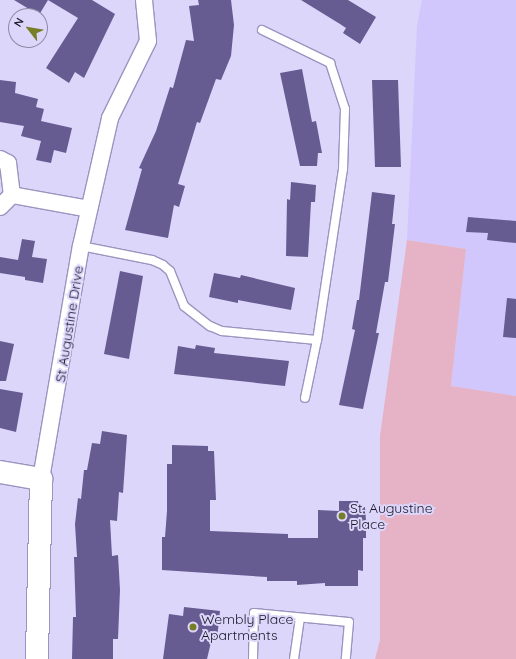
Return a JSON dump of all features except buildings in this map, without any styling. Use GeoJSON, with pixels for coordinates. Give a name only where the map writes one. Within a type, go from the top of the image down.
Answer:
{"type":"FeatureCollection","features":[{"type":"Feature","properties":{"kind":"street","name":"St Augustine Drive"},"geometry":{"type":"LineString","coordinates":[[37,659],[41,479],[81,246],[110,118],[148,41],[144,0]]}},
{"type":"Feature","properties":{"kind":"street"},"geometry":{"type":"LineString","coordinates":[[0,159],[8,163],[12,195]]}},
{"type":"Feature","properties":{"kind":"street"},"geometry":{"type":"LineString","coordinates":[[12,195],[89,209]]}},
{"type":"Feature","properties":{"kind":"street"},"geometry":{"type":"LineString","coordinates":[[0,207],[12,195]]}},
{"type":"Feature","properties":{"kind":"street"},"geometry":{"type":"LineString","coordinates":[[0,472],[41,479]]}},
{"type":"Feature","properties":{"kind":"lane"},"geometry":{"type":"LineString","coordinates":[[262,30],[330,63],[344,109],[343,169],[317,340],[305,398]]}},
{"type":"Feature","properties":{"kind":"lane"},"geometry":{"type":"LineString","coordinates":[[81,246],[152,260],[162,265],[170,271],[184,306],[210,326],[222,331],[317,340]]}},
{"type":"Feature","properties":{"kind":"lane"},"geometry":{"type":"LineString","coordinates":[[253,659],[254,613],[349,622],[346,659]]}},
{"type":"Feature","properties":{"kind":"lane"},"geometry":{"type":"LineString","coordinates":[[294,659],[300,618]]}},
{"type":"Feature","properties":{"kind":"shaded area"},"geometry":{"type":"Polygon","coordinates":[[[422,0],[516,0],[516,396],[451,386],[466,249],[407,240],[417,25],[422,0]]]}},
{"type":"Feature","properties":{"kind":"shaded area"},"geometry":{"type":"Polygon","coordinates":[[[407,240],[466,249],[451,386],[516,396],[516,659],[375,659],[380,640],[380,436],[407,240]]]}},
{"type":"Feature","properties":{"kind":"place","name":"St. Augustine Place"},"geometry":{"type":"Point","coordinates":[342,516]}},
{"type":"Feature","properties":{"kind":"place","name":"Wembly Place Apartments"},"geometry":{"type":"Point","coordinates":[193,627]}}]}
